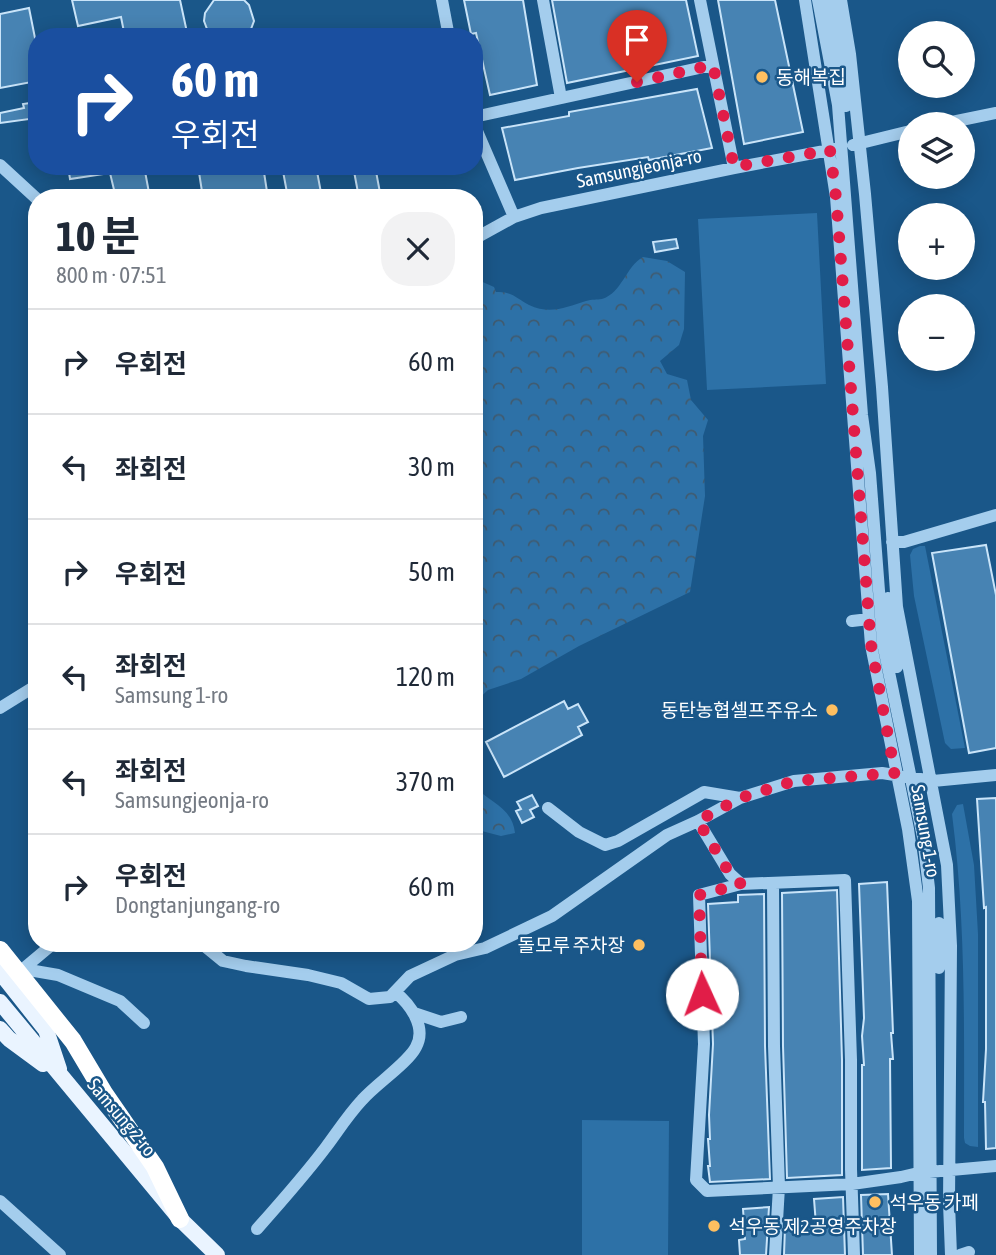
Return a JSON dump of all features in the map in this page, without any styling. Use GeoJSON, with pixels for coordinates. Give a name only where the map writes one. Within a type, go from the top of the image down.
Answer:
{"type":"FeatureCollection","features":[{"type":"Feature","properties":{"kind":"highway"},"geometry":{"type":"LineString","coordinates":[[0,950],[73,1041],[104,1093],[155,1167],[180,1219]]}},
{"type":"Feature","properties":{"kind":"main road"},"geometry":{"type":"LineString","coordinates":[[0,972],[46,1030],[62,1078]]}},
{"type":"Feature","properties":{"kind":"main road","name":"Samsung 2-ro"},"geometry":{"type":"LineString","coordinates":[[0,1002],[180,1219],[217,1255]]}},
{"type":"Feature","properties":{"kind":"main road"},"geometry":{"type":"LineString","coordinates":[[0,1029],[9,1040],[62,1078]]}},
{"type":"Feature","properties":{"kind":"street"},"geometry":{"type":"LineString","coordinates":[[442,0],[447,28]]}},
{"type":"Feature","properties":{"kind":"street"},"geometry":{"type":"LineString","coordinates":[[543,0],[561,98]]}},
{"type":"Feature","properties":{"kind":"street"},"geometry":{"type":"LineString","coordinates":[[700,0],[734,167]]}},
{"type":"Feature","properties":{"kind":"street","name":"Samsung 1-ro"},"geometry":{"type":"LineString","coordinates":[[805,0],[845,147],[882,387],[897,607],[933,781],[947,865],[951,918],[933,1171],[920,1255]]}},
{"type":"Feature","properties":{"kind":"street"},"geometry":{"type":"LineString","coordinates":[[818,0],[845,147]]}},
{"type":"Feature","properties":{"kind":"street"},"geometry":{"type":"LineString","coordinates":[[829,0],[840,54],[845,147],[869,406],[879,478],[892,642],[937,893],[940,938],[931,1255]]}},
{"type":"Feature","properties":{"kind":"street","name":"Samsung 1-ro"},"geometry":{"type":"LineString","coordinates":[[841,0],[845,147],[836,197],[871,645],[908,829],[918,901],[933,1171],[951,1255]]}},
{"type":"Feature","properties":{"kind":"street"},"geometry":{"type":"LineString","coordinates":[[483,115],[713,65]]}},
{"type":"Feature","properties":{"kind":"street"},"geometry":{"type":"LineString","coordinates":[[975,117],[996,113]]}},
{"type":"Feature","properties":{"kind":"street","name":"Samsungjeonja-ro"},"geometry":{"type":"LineString","coordinates":[[483,234],[514,217],[541,208],[898,134]]}},
{"type":"Feature","properties":{"kind":"street"},"geometry":{"type":"LineString","coordinates":[[483,145],[514,217]]}},
{"type":"Feature","properties":{"kind":"street"},"geometry":{"type":"LineString","coordinates":[[0,165],[28,190]]}},
{"type":"Feature","properties":{"kind":"street"},"geometry":{"type":"LineString","coordinates":[[892,542],[904,542],[996,515]]}},
{"type":"Feature","properties":{"kind":"street"},"geometry":{"type":"LineString","coordinates":[[852,621],[869,619]]}},
{"type":"Feature","properties":{"kind":"street"},"geometry":{"type":"LineString","coordinates":[[0,708],[28,691]]}},
{"type":"Feature","properties":{"kind":"street"},"geometry":{"type":"LineString","coordinates":[[483,948],[552,916],[667,835],[740,798],[794,781],[895,773],[933,781],[996,775]]}},
{"type":"Feature","properties":{"kind":"street"},"geometry":{"type":"LineString","coordinates":[[548,808],[579,832],[605,845],[618,841],[704,792],[740,798]]}},
{"type":"Feature","properties":{"kind":"street"},"geometry":{"type":"LineString","coordinates":[[698,821],[730,874],[741,884]]}},
{"type":"Feature","properties":{"kind":"street"},"geometry":{"type":"LineString","coordinates":[[854,1255],[852,1184],[851,1059],[845,880],[741,884],[699,895],[704,1044],[696,1180],[707,1191],[852,1184],[933,1171],[996,1166]]}},
{"type":"Feature","properties":{"kind":"street"},"geometry":{"type":"LineString","coordinates":[[773,883],[774,1046],[779,1187],[775,1255]]}},
{"type":"Feature","properties":{"kind":"street"},"geometry":{"type":"LineString","coordinates":[[43,952],[23,969],[58,975],[120,1001],[145,1023]]}},
{"type":"Feature","properties":{"kind":"street"},"geometry":{"type":"LineString","coordinates":[[212,952],[223,961],[341,983],[369,999],[390,997],[410,976],[455,955],[468,952]]}},
{"type":"Feature","properties":{"kind":"street"},"geometry":{"type":"LineString","coordinates":[[257,1229],[327,1145],[344,1119],[370,1090],[403,1063],[416,1047],[419,1032],[414,1013],[407,1002],[395,992]]}},
{"type":"Feature","properties":{"kind":"street"},"geometry":{"type":"LineString","coordinates":[[414,1013],[441,1021],[461,1017]]}},
{"type":"Feature","properties":{"kind":"street"},"geometry":{"type":"LineString","coordinates":[[933,1171],[939,1255]]}},
{"type":"Feature","properties":{"kind":"street"},"geometry":{"type":"LineString","coordinates":[[0,1201],[60,1255]]}},
{"type":"Feature","properties":{"kind":"green space"},"geometry":{"type":"Polygon","coordinates":[[[817,213],[826,384],[707,390],[698,219],[817,213]]]}},
{"type":"Feature","properties":{"kind":"green space"},"geometry":{"type":"Polygon","coordinates":[[[643,257],[667,261],[685,272],[684,329],[679,345],[660,361],[667,374],[687,380],[691,400],[708,420],[703,436],[705,496],[690,592],[579,646],[521,679],[488,690],[483,695],[483,282],[494,287],[496,292],[510,294],[537,308],[558,309],[609,296],[643,257]]]}},
{"type":"Feature","properties":{"kind":"green space"},"geometry":{"type":"Polygon","coordinates":[[[925,546],[965,748],[951,749],[945,743],[914,596],[910,555],[913,549],[925,546]]]}},
{"type":"Feature","properties":{"kind":"green space"},"geometry":{"type":"Polygon","coordinates":[[[483,794],[510,817],[515,833],[501,836],[483,831],[483,794]]]}},
{"type":"Feature","properties":{"kind":"green space"},"geometry":{"type":"Polygon","coordinates":[[[963,804],[974,865],[978,934],[978,1147],[965,1143],[964,1138],[962,936],[952,814],[957,805],[963,804]]]}},
{"type":"Feature","properties":{"kind":"green space"},"geometry":{"type":"Polygon","coordinates":[[[582,1120],[669,1121],[668,1255],[582,1255],[582,1120]]]}},
{"type":"Feature","properties":{"kind":"building"},"geometry":{"type":"Polygon","coordinates":[[[72,0],[180,0],[186,28],[123,28],[121,17],[78,26],[72,0]]]}},
{"type":"Feature","properties":{"kind":"building"},"geometry":{"type":"Polygon","coordinates":[[[214,0],[244,0],[249,5],[254,21],[251,28],[207,28],[205,13],[214,0]]]}},
{"type":"Feature","properties":{"kind":"building"},"geometry":{"type":"Polygon","coordinates":[[[464,0],[523,0],[537,85],[490,95],[483,64],[483,28],[470,28],[464,0]]]}},
{"type":"Feature","properties":{"kind":"building"},"geometry":{"type":"Polygon","coordinates":[[[552,0],[686,0],[698,56],[567,83],[552,0]]]}},
{"type":"Feature","properties":{"kind":"building"},"geometry":{"type":"Polygon","coordinates":[[[718,0],[775,0],[803,132],[744,144],[718,0]]]}},
{"type":"Feature","properties":{"kind":"building"},"geometry":{"type":"Polygon","coordinates":[[[29,8],[33,28],[28,28],[28,83],[0,88],[0,14],[29,8]]]}},
{"type":"Feature","properties":{"kind":"building"},"geometry":{"type":"Polygon","coordinates":[[[697,89],[712,148],[515,180],[502,128],[569,116],[569,112],[697,89]]]}},
{"type":"Feature","properties":{"kind":"building"},"geometry":{"type":"Polygon","coordinates":[[[28,103],[28,119],[0,123],[0,113],[24,108],[23,104],[28,103]]]}},
{"type":"Feature","properties":{"kind":"building"},"geometry":{"type":"Polygon","coordinates":[[[69,175],[97,175],[70,179],[69,175]]]}},
{"type":"Feature","properties":{"kind":"building"},"geometry":{"type":"Polygon","coordinates":[[[110,175],[146,175],[148,189],[114,189],[110,175]]]}},
{"type":"Feature","properties":{"kind":"building"},"geometry":{"type":"Polygon","coordinates":[[[199,175],[264,175],[267,189],[202,189],[199,175]]]}},
{"type":"Feature","properties":{"kind":"building"},"geometry":{"type":"Polygon","coordinates":[[[284,175],[318,175],[320,189],[286,189],[284,175]]]}},
{"type":"Feature","properties":{"kind":"building"},"geometry":{"type":"Polygon","coordinates":[[[355,175],[377,175],[379,189],[357,189],[355,175]]]}},
{"type":"Feature","properties":{"kind":"building"},"geometry":{"type":"Polygon","coordinates":[[[676,239],[678,248],[655,252],[653,242],[676,239]]]}},
{"type":"Feature","properties":{"kind":"building"},"geometry":{"type":"Polygon","coordinates":[[[986,545],[996,595],[996,748],[969,753],[932,553],[986,545]]]}},
{"type":"Feature","properties":{"kind":"building"},"geometry":{"type":"Polygon","coordinates":[[[564,701],[568,709],[578,704],[588,722],[578,727],[582,735],[504,777],[486,742],[564,701]]]}},
{"type":"Feature","properties":{"kind":"building"},"geometry":{"type":"Polygon","coordinates":[[[532,795],[538,806],[530,810],[534,817],[522,823],[516,811],[521,809],[517,802],[532,795]]]}},
{"type":"Feature","properties":{"kind":"building"},"geometry":{"type":"Polygon","coordinates":[[[996,798],[996,1148],[986,1149],[983,1102],[986,1049],[986,907],[984,908],[977,799],[996,798]]]}},
{"type":"Feature","properties":{"kind":"building"},"geometry":{"type":"Polygon","coordinates":[[[887,882],[893,1033],[893,1059],[890,1059],[891,1168],[862,1170],[864,1018],[859,884],[887,882]]]}},
{"type":"Feature","properties":{"kind":"building"},"geometry":{"type":"Polygon","coordinates":[[[837,890],[842,1175],[787,1178],[782,893],[837,890]]]}},
{"type":"Feature","properties":{"kind":"building"},"geometry":{"type":"Polygon","coordinates":[[[764,894],[765,1046],[770,1179],[710,1182],[708,1139],[713,1044],[708,904],[738,902],[738,895],[764,894]]]}},
{"type":"Feature","properties":{"kind":"building"},"geometry":{"type":"Polygon","coordinates":[[[888,1194],[892,1255],[863,1255],[861,1195],[888,1194]]]}},
{"type":"Feature","properties":{"kind":"building"},"geometry":{"type":"Polygon","coordinates":[[[843,1197],[845,1255],[784,1255],[785,1227],[816,1225],[814,1199],[843,1197]]]}},
{"type":"Feature","properties":{"kind":"building"},"geometry":{"type":"Polygon","coordinates":[[[769,1207],[766,1255],[740,1255],[739,1240],[745,1239],[743,1209],[769,1207]]]}},
{"type":"Feature","properties":{"kind":"place","name":"동해복집"},"geometry":{"type":"Point","coordinates":[762,77]}},
{"type":"Feature","properties":{"kind":"place","name":"동탄농협셀프주유소"},"geometry":{"type":"Point","coordinates":[832,710]}},
{"type":"Feature","properties":{"kind":"place","name":"돌모루 주차장"},"geometry":{"type":"Point","coordinates":[639,945]}},
{"type":"Feature","properties":{"kind":"place","name":"석우동 카페"},"geometry":{"type":"Point","coordinates":[875,1202]}},
{"type":"Feature","properties":{"kind":"place","name":"석우동 제2공영주차장"},"geometry":{"type":"Point","coordinates":[714,1226]}},
{"type":"Feature","properties":{"kind":"route"},"geometry":{"type":"LineString","coordinates":[[637,82],[713,65],[734,167],[830,150],[871,645],[895,773],[794,781],[740,798],[698,821],[730,874],[741,884],[699,895],[702,994]]}}]}
